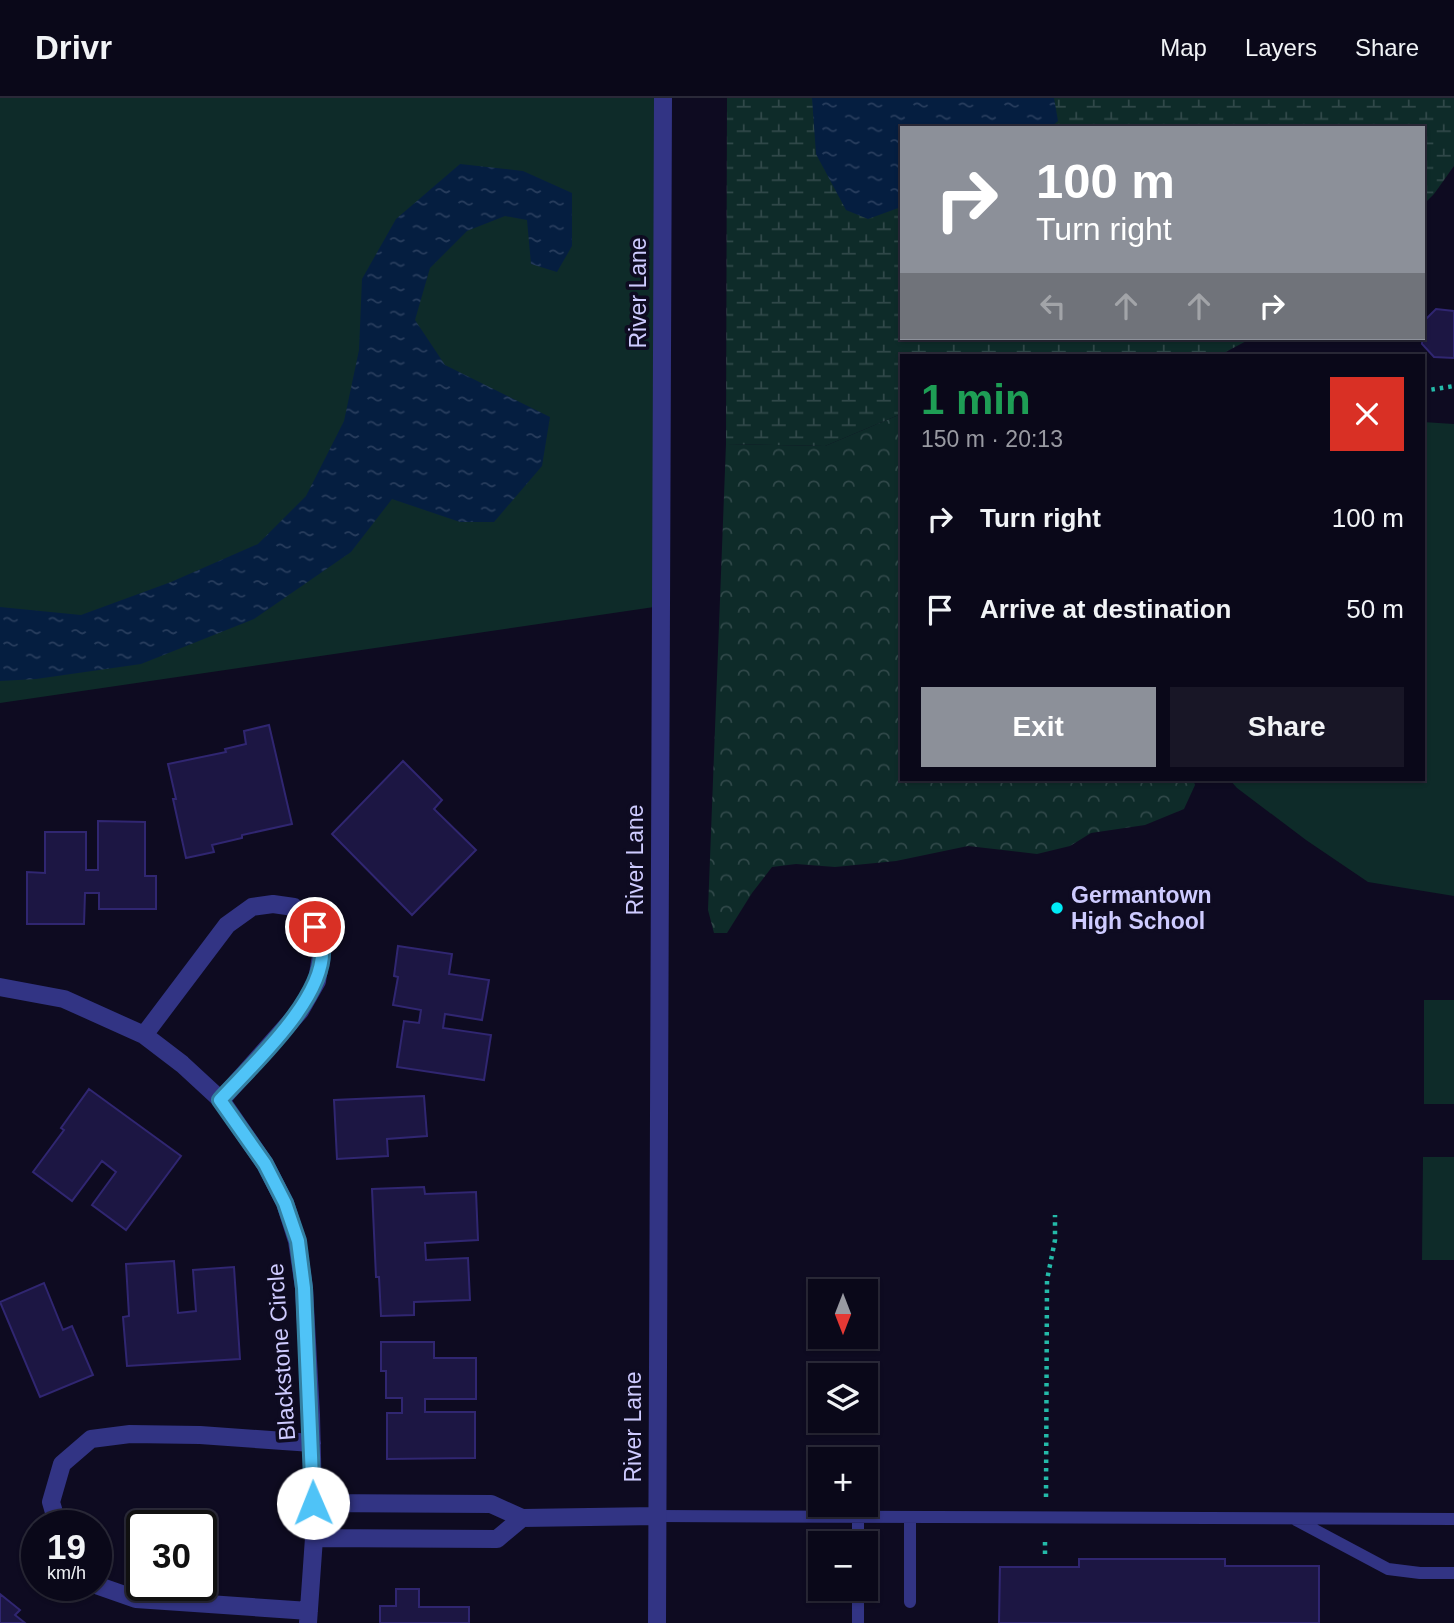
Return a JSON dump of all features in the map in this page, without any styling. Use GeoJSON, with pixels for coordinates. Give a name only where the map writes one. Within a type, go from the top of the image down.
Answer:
{"type":"FeatureCollection","features":[{"type":"Feature","properties":{"kind":"street","name":"River Lane"},"geometry":{"type":"LineString","coordinates":[[657,1623],[663,98]]}},
{"type":"Feature","properties":{"kind":"street"},"geometry":{"type":"LineString","coordinates":[[144,1035],[226,926],[252,907],[273,904],[294,907],[315,927],[322,949],[317,981],[300,1010],[220,1100]]}},
{"type":"Feature","properties":{"kind":"street","name":"Blackstone Circle"},"geometry":{"type":"LineString","coordinates":[[0,986],[64,999],[144,1035],[182,1063],[220,1100],[265,1164],[285,1203],[298,1241],[304,1288],[314,1538],[309,1617]]}},
{"type":"Feature","properties":{"kind":"street"},"geometry":{"type":"LineString","coordinates":[[53,1510],[51,1502],[62,1464],[91,1438],[158,1434],[312,1443]]}},
{"type":"Feature","properties":{"kind":"street"},"geometry":{"type":"LineString","coordinates":[[313,1503],[491,1504],[522,1518],[657,1516]]}},
{"type":"Feature","properties":{"kind":"street"},"geometry":{"type":"LineString","coordinates":[[314,1538],[497,1539],[522,1518]]}},
{"type":"Feature","properties":{"kind":"street"},"geometry":{"type":"LineString","coordinates":[[112,1591],[136,1599],[309,1617]]}},
{"type":"Feature","properties":{"kind":"lane"},"geometry":{"type":"LineString","coordinates":[[657,1516],[808,1516]]}},
{"type":"Feature","properties":{"kind":"lane"},"geometry":{"type":"LineString","coordinates":[[878,1516],[1454,1518]]}},
{"type":"Feature","properties":{"kind":"lane"},"geometry":{"type":"LineString","coordinates":[[909,1517],[909,1602]]}},
{"type":"Feature","properties":{"kind":"lane"},"geometry":{"type":"LineString","coordinates":[[1292,1518],[1388,1569],[1454,1573]]}},
{"type":"Feature","properties":{"kind":"lane"},"geometry":{"type":"LineString","coordinates":[[858,1601],[858,1623]]}},
{"type":"Feature","properties":{"kind":"path"},"geometry":{"type":"LineString","coordinates":[[1425,391],[1454,386]]}},
{"type":"Feature","properties":{"kind":"path"},"geometry":{"type":"LineString","coordinates":[[1045,1554],[1047,1280],[1055,1240],[1055,1216]]}},
{"type":"Feature","properties":{"kind":"green space"},"geometry":{"type":"Polygon","coordinates":[[[0,98],[663,98],[661,606],[0,703],[0,98]]]}},
{"type":"Feature","properties":{"kind":"green space"},"geometry":{"type":"Polygon","coordinates":[[[727,98],[1454,98],[1454,166],[1425,203],[1425,126],[900,126],[900,340],[1248,340],[1222,354],[900,354],[900,414],[825,446],[726,444],[727,98]]]}},
{"type":"Feature","properties":{"kind":"green space"},"geometry":{"type":"Polygon","coordinates":[[[900,414],[900,781],[1194,781],[1195,785],[1184,809],[1145,825],[1091,833],[1070,846],[1037,854],[968,846],[896,861],[835,867],[796,864],[772,867],[727,933],[714,933],[708,910],[726,444],[825,446],[900,414]]]}},
{"type":"Feature","properties":{"kind":"green space"},"geometry":{"type":"Polygon","coordinates":[[[1425,422],[1454,424],[1454,896],[1368,882],[1231,781],[1425,781],[1425,422]]]}},
{"type":"Feature","properties":{"kind":"green space"},"geometry":{"type":"Polygon","coordinates":[[[1424,1000],[1454,1000],[1454,1104],[1424,1104],[1424,1000]]]}},
{"type":"Feature","properties":{"kind":"green space"},"geometry":{"type":"Polygon","coordinates":[[[1423,1157],[1454,1157],[1454,1260],[1422,1260],[1423,1157]]]}},
{"type":"Feature","properties":{"kind":"water"},"geometry":{"type":"Polygon","coordinates":[[[812,98],[1054,98],[1058,121],[1052,126],[900,126],[900,207],[868,219],[846,210],[816,154],[812,98]]]}},
{"type":"Feature","properties":{"kind":"water"},"geometry":{"type":"Polygon","coordinates":[[[460,164],[523,171],[572,193],[572,246],[557,272],[531,264],[527,220],[505,216],[467,231],[430,268],[415,320],[445,365],[550,417],[542,466],[494,522],[460,522],[392,499],[351,552],[254,619],[141,664],[36,679],[0,681],[0,607],[81,615],[171,582],[258,544],[306,496],[344,421],[359,350],[362,279],[396,219],[460,164]]]}},
{"type":"Feature","properties":{"kind":"building"},"geometry":{"type":"Polygon","coordinates":[[[1436,309],[1454,311],[1454,358],[1434,357],[1422,344],[1422,340],[1425,340],[1425,320],[1436,309]]]}},
{"type":"Feature","properties":{"kind":"building"},"geometry":{"type":"Polygon","coordinates":[[[269,725],[292,824],[242,835],[242,838],[212,845],[214,852],[186,858],[168,764],[226,752],[225,749],[246,744],[244,731],[269,725]]]}},
{"type":"Feature","properties":{"kind":"building"},"geometry":{"type":"Polygon","coordinates":[[[403,761],[442,800],[434,809],[476,850],[412,915],[332,834],[403,761]]]}},
{"type":"Feature","properties":{"kind":"building"},"geometry":{"type":"Polygon","coordinates":[[[98,821],[145,822],[145,876],[156,876],[156,909],[99,909],[99,893],[85,893],[84,924],[27,924],[27,872],[45,873],[45,832],[86,832],[86,870],[98,870],[98,821]]]}},
{"type":"Feature","properties":{"kind":"building"},"geometry":{"type":"Polygon","coordinates":[[[398,946],[452,954],[449,974],[489,980],[482,1020],[445,1014],[443,1028],[491,1035],[484,1080],[397,1067],[404,1021],[419,1023],[421,1010],[393,1005],[398,977],[394,976],[398,946]]]}},
{"type":"Feature","properties":{"kind":"building"},"geometry":{"type":"Polygon","coordinates":[[[89,1089],[181,1156],[126,1230],[92,1205],[116,1172],[102,1161],[72,1201],[33,1172],[64,1130],[61,1128],[89,1089]]]}},
{"type":"Feature","properties":{"kind":"building"},"geometry":{"type":"Polygon","coordinates":[[[424,1096],[427,1136],[387,1139],[388,1156],[337,1159],[334,1100],[424,1096]]]}},
{"type":"Feature","properties":{"kind":"building"},"geometry":{"type":"Polygon","coordinates":[[[424,1187],[425,1194],[476,1192],[478,1240],[425,1243],[426,1260],[468,1258],[470,1300],[414,1302],[414,1315],[381,1316],[379,1277],[376,1277],[372,1189],[424,1187]]]}},
{"type":"Feature","properties":{"kind":"building"},"geometry":{"type":"Polygon","coordinates":[[[174,1261],[178,1313],[196,1311],[193,1270],[234,1267],[240,1359],[127,1366],[123,1317],[129,1316],[126,1264],[174,1261]]]}},
{"type":"Feature","properties":{"kind":"building"},"geometry":{"type":"Polygon","coordinates":[[[44,1283],[63,1330],[72,1326],[93,1375],[40,1397],[0,1302],[44,1283]]]}},
{"type":"Feature","properties":{"kind":"building"},"geometry":{"type":"Polygon","coordinates":[[[381,1342],[434,1342],[434,1358],[476,1358],[476,1399],[425,1399],[425,1412],[475,1412],[475,1458],[387,1459],[387,1413],[402,1413],[402,1398],[386,1398],[386,1371],[381,1371],[381,1342]]]}},
{"type":"Feature","properties":{"kind":"building"},"geometry":{"type":"Polygon","coordinates":[[[1079,1559],[1225,1559],[1225,1566],[1319,1566],[1319,1623],[999,1623],[1000,1567],[1079,1567],[1079,1559]]]}},
{"type":"Feature","properties":{"kind":"building"},"geometry":{"type":"Polygon","coordinates":[[[396,1589],[419,1589],[419,1607],[469,1607],[469,1623],[380,1623],[380,1606],[396,1606],[396,1589]]]}},
{"type":"Feature","properties":{"kind":"building"},"geometry":{"type":"Polygon","coordinates":[[[0,1594],[20,1610],[15,1615],[25,1623],[0,1623],[0,1594]]]}},
{"type":"Feature","properties":{"kind":"place","name":"Germantown High School"},"geometry":{"type":"Point","coordinates":[1057,908]}},
{"type":"Feature","properties":{"kind":"route"},"geometry":{"type":"LineString","coordinates":[[313,1503],[312,1415],[304,1288],[298,1241],[285,1203],[265,1164],[220,1100],[300,1010],[317,981],[322,949],[315,927]]}}]}
